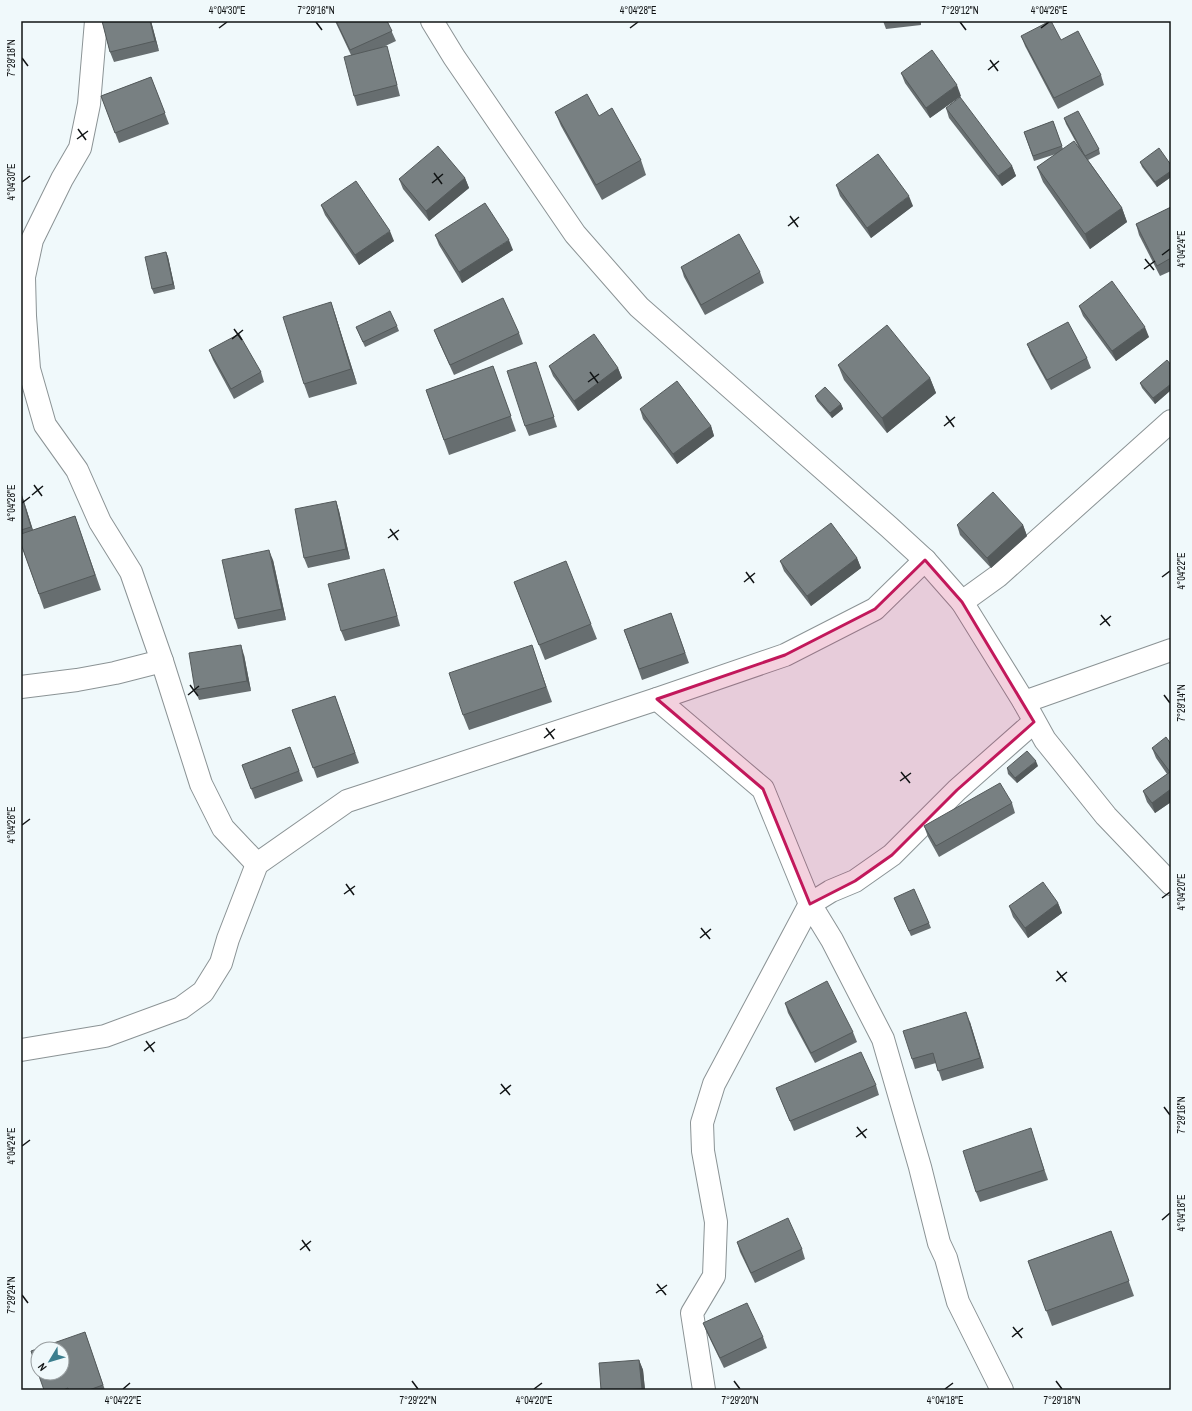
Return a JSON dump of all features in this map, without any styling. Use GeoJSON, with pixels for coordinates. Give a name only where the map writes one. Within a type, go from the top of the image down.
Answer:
{"type":"FeatureCollection","features":[{"type":"Feature","properties":{"kind":"street"},"geometry":{"type":"LineString","coordinates":[[96,21],[88,104],[80,148],[62,179],[32,240],[24,277],[25,316],[30,369],[45,425],[77,470],[100,522],[131,572],[162,661],[201,784],[223,828],[257,864]]}},
{"type":"Feature","properties":{"kind":"street"},"geometry":{"type":"LineString","coordinates":[[432,21],[454,57],[575,234],[639,307],[925,560],[962,602],[1024,702],[1045,740],[1106,816],[1171,884]]}},
{"type":"Feature","properties":{"kind":"street"},"geometry":{"type":"LineString","coordinates":[[962,602],[998,576],[1171,421]]}},
{"type":"Feature","properties":{"kind":"street"},"geometry":{"type":"LineString","coordinates":[[21,1050],[105,1036],[181,1008],[203,992],[221,964],[228,939],[257,864],[347,801],[784,655],[875,610],[925,560]]}},
{"type":"Feature","properties":{"kind":"street"},"geometry":{"type":"LineString","coordinates":[[1024,702],[1171,650]]}},
{"type":"Feature","properties":{"kind":"street"},"geometry":{"type":"LineString","coordinates":[[21,687],[77,680],[115,673],[162,661]]}},
{"type":"Feature","properties":{"kind":"street"},"geometry":{"type":"LineString","coordinates":[[656,699],[763,789],[810,904],[832,940],[883,1038],[920,1167],[939,1243],[946,1258],[958,1302],[1002,1390]]}},
{"type":"Feature","properties":{"kind":"street"},"geometry":{"type":"LineString","coordinates":[[704,1390],[692,1313],[714,1276],[716,1222],[703,1151],[702,1124],[714,1084],[810,904],[855,881],[892,855],[957,790],[1034,722]]}},
{"type":"Feature","properties":{"kind":"highlighted area"},"geometry":{"type":"Polygon","coordinates":[[[925,560],[962,602],[1034,722],[957,790],[892,855],[855,881],[810,904],[763,789],[657,699],[785,655],[875,609],[925,560]]]}},
{"type":"Feature","properties":{"kind":"building"},"geometry":{"type":"Polygon","coordinates":[[[102,21],[150,21],[155,41],[110,52],[102,21]]]}},
{"type":"Feature","properties":{"kind":"building"},"geometry":{"type":"Polygon","coordinates":[[[336,21],[387,21],[392,31],[350,50],[336,21]]]}},
{"type":"Feature","properties":{"kind":"building"},"geometry":{"type":"Polygon","coordinates":[[[1050,21],[1061,40],[1078,31],[1101,75],[1054,98],[1021,36],[1050,21]]]}},
{"type":"Feature","properties":{"kind":"building"},"geometry":{"type":"Polygon","coordinates":[[[387,46],[397,85],[354,96],[344,57],[387,46]]]}},
{"type":"Feature","properties":{"kind":"building"},"geometry":{"type":"Polygon","coordinates":[[[932,50],[957,85],[926,108],[901,73],[932,50]]]}},
{"type":"Feature","properties":{"kind":"building"},"geometry":{"type":"Polygon","coordinates":[[[151,77],[165,113],[115,133],[101,96],[151,77]]]}},
{"type":"Feature","properties":{"kind":"building"},"geometry":{"type":"Polygon","coordinates":[[[587,94],[599,116],[612,108],[641,160],[596,185],[555,112],[587,94]]]}},
{"type":"Feature","properties":{"kind":"building"},"geometry":{"type":"Polygon","coordinates":[[[960,97],[1012,166],[998,176],[946,108],[960,97]]]}},
{"type":"Feature","properties":{"kind":"building"},"geometry":{"type":"Polygon","coordinates":[[[1078,111],[1099,149],[1085,156],[1064,118],[1078,111]]]}},
{"type":"Feature","properties":{"kind":"building"},"geometry":{"type":"Polygon","coordinates":[[[1053,121],[1062,146],[1033,156],[1024,132],[1053,121]]]}},
{"type":"Feature","properties":{"kind":"building"},"geometry":{"type":"Polygon","coordinates":[[[1074,141],[1122,208],[1085,234],[1037,167],[1074,141]]]}},
{"type":"Feature","properties":{"kind":"building"},"geometry":{"type":"Polygon","coordinates":[[[438,146],[465,178],[426,211],[399,179],[438,146]]]}},
{"type":"Feature","properties":{"kind":"building"},"geometry":{"type":"Polygon","coordinates":[[[1159,148],[1171,165],[1171,171],[1155,182],[1140,162],[1159,148]]]}},
{"type":"Feature","properties":{"kind":"building"},"geometry":{"type":"Polygon","coordinates":[[[878,154],[909,196],[867,228],[836,185],[878,154]]]}},
{"type":"Feature","properties":{"kind":"building"},"geometry":{"type":"Polygon","coordinates":[[[356,181],[390,231],[355,255],[321,205],[356,181]]]}},
{"type":"Feature","properties":{"kind":"building"},"geometry":{"type":"Polygon","coordinates":[[[485,203],[509,240],[459,272],[435,235],[485,203]]]}},
{"type":"Feature","properties":{"kind":"building"},"geometry":{"type":"Polygon","coordinates":[[[1171,207],[1171,258],[1157,266],[1136,224],[1171,207]]]}},
{"type":"Feature","properties":{"kind":"building"},"geometry":{"type":"Polygon","coordinates":[[[739,234],[760,272],[701,305],[681,267],[739,234]]]}},
{"type":"Feature","properties":{"kind":"building"},"geometry":{"type":"Polygon","coordinates":[[[166,252],[173,284],[152,289],[145,257],[166,252]]]}},
{"type":"Feature","properties":{"kind":"building"},"geometry":{"type":"Polygon","coordinates":[[[1112,281],[1145,327],[1112,351],[1079,306],[1112,281]]]}},
{"type":"Feature","properties":{"kind":"building"},"geometry":{"type":"Polygon","coordinates":[[[503,298],[519,333],[450,365],[434,330],[503,298]]]}},
{"type":"Feature","properties":{"kind":"building"},"geometry":{"type":"Polygon","coordinates":[[[331,302],[351,369],[304,384],[283,317],[331,302]]]}},
{"type":"Feature","properties":{"kind":"building"},"geometry":{"type":"Polygon","coordinates":[[[390,311],[397,326],[363,342],[356,327],[390,311]]]}},
{"type":"Feature","properties":{"kind":"building"},"geometry":{"type":"Polygon","coordinates":[[[1068,322],[1087,358],[1047,380],[1027,344],[1068,322]]]}},
{"type":"Feature","properties":{"kind":"building"},"geometry":{"type":"Polygon","coordinates":[[[887,325],[930,378],[882,418],[838,365],[887,325]]]}},
{"type":"Feature","properties":{"kind":"building"},"geometry":{"type":"Polygon","coordinates":[[[239,334],[261,372],[231,389],[209,350],[239,334]]]}},
{"type":"Feature","properties":{"kind":"building"},"geometry":{"type":"Polygon","coordinates":[[[594,334],[618,368],[574,401],[549,366],[594,334]]]}},
{"type":"Feature","properties":{"kind":"building"},"geometry":{"type":"Polygon","coordinates":[[[1167,360],[1171,365],[1171,384],[1153,398],[1140,383],[1167,360]]]}},
{"type":"Feature","properties":{"kind":"building"},"geometry":{"type":"Polygon","coordinates":[[[536,362],[554,417],[525,426],[507,371],[536,362]]]}},
{"type":"Feature","properties":{"kind":"building"},"geometry":{"type":"Polygon","coordinates":[[[493,366],[511,416],[444,440],[426,390],[493,366]]]}},
{"type":"Feature","properties":{"kind":"building"},"geometry":{"type":"Polygon","coordinates":[[[677,381],[711,426],[673,454],[640,409],[677,381]]]}},
{"type":"Feature","properties":{"kind":"building"},"geometry":{"type":"Polygon","coordinates":[[[825,387],[841,404],[830,413],[815,396],[825,387]]]}},
{"type":"Feature","properties":{"kind":"building"},"geometry":{"type":"Polygon","coordinates":[[[993,492],[1023,525],[987,558],[957,525],[993,492]]]}},
{"type":"Feature","properties":{"kind":"building"},"geometry":{"type":"Polygon","coordinates":[[[21,494],[31,527],[21,530],[21,494]]]}},
{"type":"Feature","properties":{"kind":"building"},"geometry":{"type":"Polygon","coordinates":[[[336,501],[346,549],[304,558],[295,509],[336,501]]]}},
{"type":"Feature","properties":{"kind":"building"},"geometry":{"type":"Polygon","coordinates":[[[75,516],[95,575],[39,594],[21,544],[21,534],[75,516]]]}},
{"type":"Feature","properties":{"kind":"building"},"geometry":{"type":"Polygon","coordinates":[[[831,523],[857,558],[807,596],[780,561],[831,523]]]}},
{"type":"Feature","properties":{"kind":"building"},"geometry":{"type":"Polygon","coordinates":[[[269,550],[282,609],[235,619],[222,560],[269,550]]]}},
{"type":"Feature","properties":{"kind":"building"},"geometry":{"type":"Polygon","coordinates":[[[566,561],[591,624],[539,645],[514,582],[566,561]]]}},
{"type":"Feature","properties":{"kind":"building"},"geometry":{"type":"Polygon","coordinates":[[[384,569],[397,616],[341,631],[328,584],[384,569]]]}},
{"type":"Feature","properties":{"kind":"building"},"geometry":{"type":"Polygon","coordinates":[[[671,613],[685,653],[639,669],[624,630],[671,613]]]}},
{"type":"Feature","properties":{"kind":"building"},"geometry":{"type":"Polygon","coordinates":[[[241,645],[247,681],[195,690],[189,653],[241,645]]]}},
{"type":"Feature","properties":{"kind":"building"},"geometry":{"type":"Polygon","coordinates":[[[532,645],[546,687],[463,715],[449,673],[532,645]]]}},
{"type":"Feature","properties":{"kind":"building"},"geometry":{"type":"Polygon","coordinates":[[[335,696],[355,753],[313,768],[292,710],[335,696]]]}},
{"type":"Feature","properties":{"kind":"building"},"geometry":{"type":"Polygon","coordinates":[[[1166,737],[1171,744],[1171,789],[1152,803],[1143,791],[1170,772],[1152,748],[1166,737]]]}},
{"type":"Feature","properties":{"kind":"building"},"geometry":{"type":"Polygon","coordinates":[[[290,747],[299,771],[251,789],[242,765],[290,747]]]}},
{"type":"Feature","properties":{"kind":"building"},"geometry":{"type":"Polygon","coordinates":[[[1027,751],[1036,761],[1015,778],[1007,768],[1027,751]]]}},
{"type":"Feature","properties":{"kind":"building"},"geometry":{"type":"Polygon","coordinates":[[[1000,783],[1012,803],[936,846],[924,826],[1000,783]]]}},
{"type":"Feature","properties":{"kind":"building"},"geometry":{"type":"Polygon","coordinates":[[[1043,882],[1058,903],[1025,928],[1009,906],[1043,882]]]}},
{"type":"Feature","properties":{"kind":"building"},"geometry":{"type":"Polygon","coordinates":[[[914,889],[929,923],[909,931],[894,898],[914,889]]]}},
{"type":"Feature","properties":{"kind":"building"},"geometry":{"type":"Polygon","coordinates":[[[827,981],[853,1032],[811,1053],[785,1003],[827,981]]]}},
{"type":"Feature","properties":{"kind":"building"},"geometry":{"type":"Polygon","coordinates":[[[966,1012],[980,1058],[938,1071],[933,1053],[912,1059],[903,1031],[966,1012]]]}},
{"type":"Feature","properties":{"kind":"building"},"geometry":{"type":"Polygon","coordinates":[[[861,1052],[876,1085],[790,1121],[776,1088],[861,1052]]]}},
{"type":"Feature","properties":{"kind":"building"},"geometry":{"type":"Polygon","coordinates":[[[1031,1128],[1044,1170],[976,1192],[963,1151],[1031,1128]]]}},
{"type":"Feature","properties":{"kind":"building"},"geometry":{"type":"Polygon","coordinates":[[[788,1218],[802,1249],[751,1273],[737,1242],[788,1218]]]}},
{"type":"Feature","properties":{"kind":"building"},"geometry":{"type":"Polygon","coordinates":[[[1111,1231],[1129,1281],[1046,1311],[1028,1261],[1111,1231]]]}},
{"type":"Feature","properties":{"kind":"building"},"geometry":{"type":"Polygon","coordinates":[[[747,1303],[763,1337],[720,1358],[703,1323],[747,1303]]]}},
{"type":"Feature","properties":{"kind":"building"},"geometry":{"type":"Polygon","coordinates":[[[85,1332],[103,1385],[89,1390],[69,1390],[68,1388],[63,1390],[44,1390],[41,1381],[70,1381],[70,1341],[59,1341],[85,1332]]]}},
{"type":"Feature","properties":{"kind":"building"},"geometry":{"type":"Polygon","coordinates":[[[639,1360],[642,1389],[601,1390],[599,1363],[639,1360]]]}}]}
